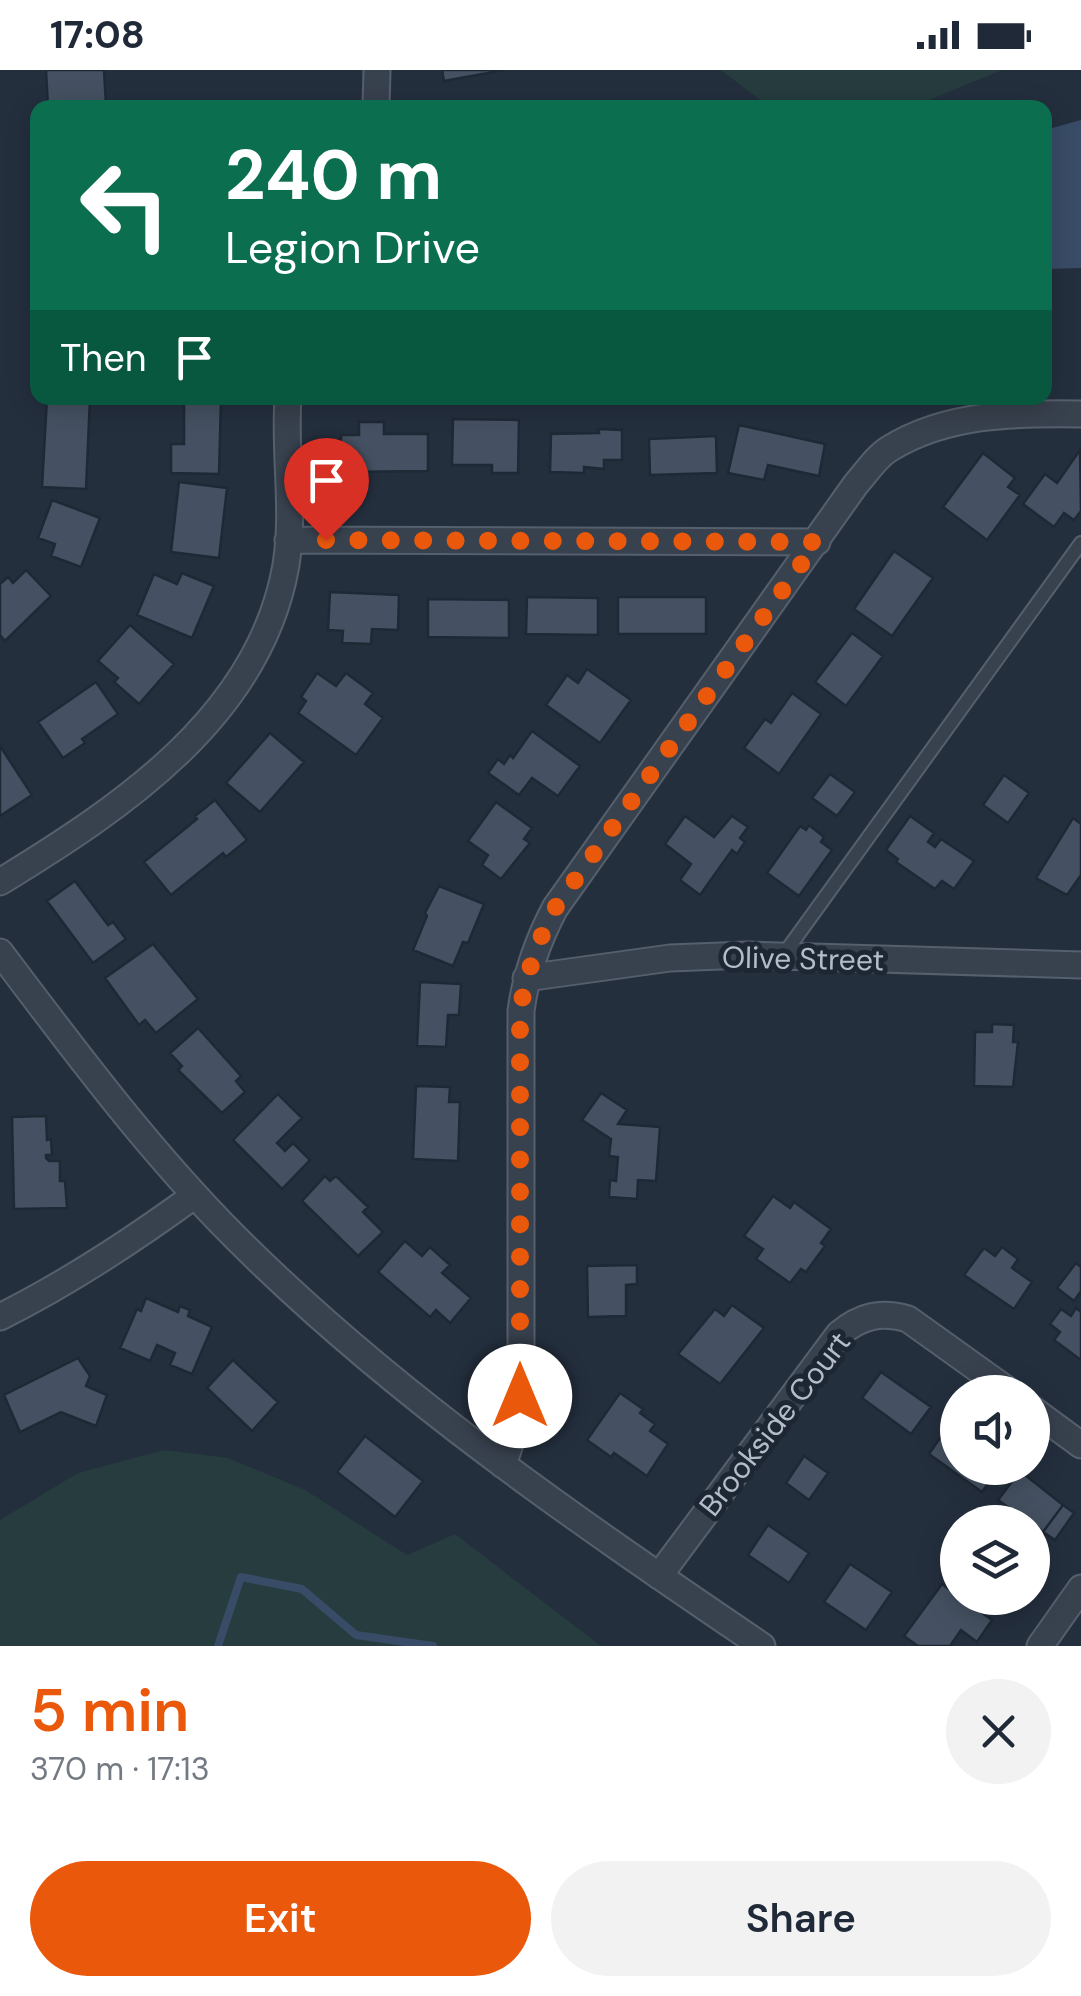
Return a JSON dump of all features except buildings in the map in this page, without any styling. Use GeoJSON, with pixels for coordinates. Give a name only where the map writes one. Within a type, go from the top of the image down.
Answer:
{"type":"FeatureCollection","features":[{"type":"Feature","properties":{"kind":"street"},"geometry":{"type":"LineString","coordinates":[[376,100],[377,70]]}},
{"type":"Feature","properties":{"kind":"street"},"geometry":{"type":"LineString","coordinates":[[0,882],[120,804],[172,758],[234,693],[259,644],[278,592],[288,540],[288,405]]}},
{"type":"Feature","properties":{"kind":"street"},"geometry":{"type":"LineString","coordinates":[[503,1465],[517,1423],[520,1396],[520,1010],[537,942],[555,908],[856,484],[886,450],[930,430],[971,418],[1009,413],[1081,414]]}},
{"type":"Feature","properties":{"kind":"street"},"geometry":{"type":"LineString","coordinates":[[288,540],[817,542]]}},
{"type":"Feature","properties":{"kind":"street"},"geometry":{"type":"LineString","coordinates":[[0,952],[160,1157],[294,1294],[385,1374],[503,1465],[762,1646]]}},
{"type":"Feature","properties":{"kind":"street","name":"Olive Street"},"geometry":{"type":"LineString","coordinates":[[526,978],[670,958],[1081,965]]}},
{"type":"Feature","properties":{"kind":"street"},"geometry":{"type":"LineString","coordinates":[[0,1317],[102,1261],[195,1195]]}},
{"type":"Feature","properties":{"kind":"street","name":"Brookside Court"},"geometry":{"type":"LineString","coordinates":[[659,1576],[839,1334],[854,1322],[871,1315],[890,1314],[908,1319],[986,1375]]}},
{"type":"Feature","properties":{"kind":"street"},"geometry":{"type":"LineString","coordinates":[[1050,1422],[1081,1445]]}},
{"type":"Feature","properties":{"kind":"street"},"geometry":{"type":"LineString","coordinates":[[1040,1646],[1081,1588]]}},
{"type":"Feature","properties":{"kind":"lane"},"geometry":{"type":"LineString","coordinates":[[782,957],[1081,543]]}},
{"type":"Feature","properties":{"kind":"green space"},"geometry":{"type":"Polygon","coordinates":[[[721,70],[1002,70],[929,100],[760,100],[721,70]]]}},
{"type":"Feature","properties":{"kind":"green space"},"geometry":{"type":"Polygon","coordinates":[[[164,1450],[228,1458],[305,1490],[407,1555],[455,1534],[601,1646],[0,1646],[0,1520],[78,1473],[164,1450]]]}},
{"type":"Feature","properties":{"kind":"water"},"geometry":{"type":"Polygon","coordinates":[[[1081,120],[1081,268],[1052,269],[1052,128],[1081,120]]]}},
{"type":"Feature","properties":{"kind":"waterway"},"geometry":{"type":"LineString","coordinates":[[218,1646],[241,1577],[302,1589],[356,1635],[433,1646]]}},
{"type":"Feature","properties":{"kind":"route"},"geometry":{"type":"LineString","coordinates":[[326,540],[817,542],[555,908],[537,942],[520,1010],[520,1396]]}}]}
